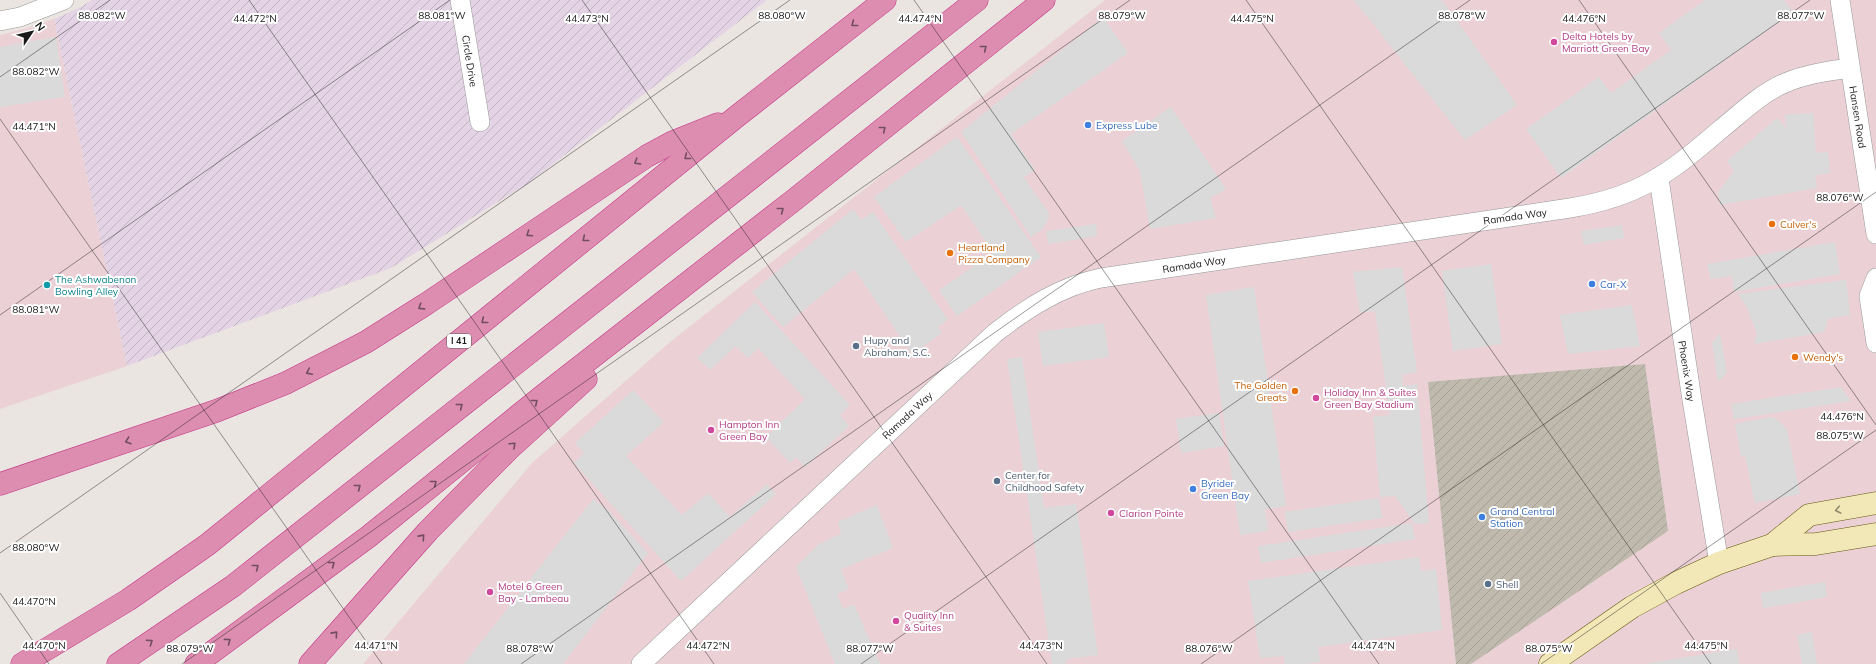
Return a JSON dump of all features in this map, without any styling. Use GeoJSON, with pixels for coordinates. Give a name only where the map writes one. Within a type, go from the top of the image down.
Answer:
{"type":"FeatureCollection","features":[{"type":"Feature","properties":{"kind":"highway","name":"I 41"},"geometry":{"type":"LineString","coordinates":[[22,664],[128,600],[207,544],[736,117],[885,0]]}},
{"type":"Feature","properties":{"kind":"highway"},"geometry":{"type":"LineString","coordinates":[[118,664],[233,586],[977,0]]}},
{"type":"Feature","properties":{"kind":"highway"},"geometry":{"type":"LineString","coordinates":[[196,664],[368,537],[551,389],[750,234],[1044,0]]}},
{"type":"Feature","properties":{"kind":"highway"},"geometry":{"type":"LineString","coordinates":[[0,484],[216,411],[256,396],[306,373],[366,342],[396,324],[647,156],[673,142],[736,117]]}},
{"type":"Feature","properties":{"kind":"highway"},"geometry":{"type":"LineString","coordinates":[[310,664],[428,531],[509,449],[576,388],[730,262],[750,234]]}},
{"type":"Feature","properties":{"kind":"street"},"geometry":{"type":"LineString","coordinates":[[0,21],[20,17],[64,0]]}},
{"type":"Feature","properties":{"kind":"street","name":"Circle Drive"},"geometry":{"type":"LineString","coordinates":[[460,0],[480,122]]}},
{"type":"Feature","properties":{"kind":"street","name":"Hansen Road"},"geometry":{"type":"LineString","coordinates":[[1840,0],[1876,234]]}},
{"type":"Feature","properties":{"kind":"street","name":"Ramada Way"},"geometry":{"type":"LineString","coordinates":[[641,664],[995,333],[1019,313],[1043,299],[1071,286],[1101,278],[1580,207],[1626,194],[1659,179],[1680,164],[1765,94],[1785,83],[1810,74],[1850,68]]}},
{"type":"Feature","properties":{"kind":"street","name":"Phoenix Way"},"geometry":{"type":"LineString","coordinates":[[1659,179],[1692,400],[1719,563]]}},
{"type":"Feature","properties":{"kind":"street"},"geometry":{"type":"LineString","coordinates":[[1876,278],[1869,296],[1876,343]]}},
{"type":"Feature","properties":{"kind":"street"},"geometry":{"type":"LineString","coordinates":[[1550,664],[1632,607],[1676,583],[1719,563],[1772,544],[1809,515],[1876,503]]}},
{"type":"Feature","properties":{"kind":"street"},"geometry":{"type":"LineString","coordinates":[[1772,544],[1816,544],[1876,534]]}},
{"type":"Feature","properties":{"kind":"shaded area"},"geometry":{"type":"Polygon","coordinates":[[[92,0],[767,0],[527,184],[391,268],[127,366],[54,19],[79,8],[92,0]]]}},
{"type":"Feature","properties":{"kind":"shaded area"},"geometry":{"type":"Polygon","coordinates":[[[1105,0],[1876,0],[1876,664],[363,664],[532,463],[670,342],[1105,0]]]}},
{"type":"Feature","properties":{"kind":"shaded area"},"geometry":{"type":"Polygon","coordinates":[[[1354,0],[1442,0],[1517,105],[1465,140],[1354,0]]]}},
{"type":"Feature","properties":{"kind":"shaded area"},"geometry":{"type":"Polygon","coordinates":[[[1705,0],[1784,0],[1793,12],[1561,178],[1526,129],[1599,77],[1611,93],[1671,50],[1659,33],[1705,0]]]}},
{"type":"Feature","properties":{"kind":"shaded area"},"geometry":{"type":"Polygon","coordinates":[[[1103,17],[1128,53],[1011,134],[1035,170],[1024,177],[1050,215],[1043,229],[1031,237],[961,132],[1103,17]]]}},
{"type":"Feature","properties":{"kind":"shaded area","name":"The Ashwabenon Bowling Alley"},"geometry":{"type":"Polygon","coordinates":[[[54,19],[127,366],[0,409],[0,35],[54,19]]]}},
{"type":"Feature","properties":{"kind":"shaded area"},"geometry":{"type":"Polygon","coordinates":[[[56,37],[65,97],[0,107],[0,47],[56,37]]]}},
{"type":"Feature","properties":{"kind":"shaded area"},"geometry":{"type":"Polygon","coordinates":[[[1171,107],[1226,189],[1210,198],[1216,218],[1150,229],[1140,171],[1122,141],[1171,107]]]}},
{"type":"Feature","properties":{"kind":"shaded area"},"geometry":{"type":"Polygon","coordinates":[[[1813,113],[1816,153],[1828,152],[1830,173],[1815,175],[1817,188],[1720,205],[1718,192],[1734,171],[1727,161],[1777,118],[1786,128],[1785,115],[1813,113]]]}},
{"type":"Feature","properties":{"kind":"shaded area"},"geometry":{"type":"Polygon","coordinates":[[[957,137],[1041,257],[957,316],[939,290],[993,253],[961,205],[906,242],[874,197],[957,137]]]}},
{"type":"Feature","properties":{"kind":"shaded area"},"geometry":{"type":"Polygon","coordinates":[[[853,209],[861,220],[873,212],[948,320],[938,327],[942,333],[912,354],[854,269],[783,327],[752,292],[853,209]]]}},
{"type":"Feature","properties":{"kind":"shaded area"},"geometry":{"type":"Polygon","coordinates":[[[1096,224],[1097,236],[1048,244],[1046,231],[1096,224]]]}},
{"type":"Feature","properties":{"kind":"shaded area"},"geometry":{"type":"Polygon","coordinates":[[[1622,225],[1624,238],[1584,245],[1581,231],[1622,225]]]}},
{"type":"Feature","properties":{"kind":"shaded area"},"geometry":{"type":"Polygon","coordinates":[[[1835,242],[1840,274],[1734,292],[1732,276],[1710,279],[1707,264],[1835,242]]]}},
{"type":"Feature","properties":{"kind":"shaded area"},"geometry":{"type":"Polygon","coordinates":[[[1491,264],[1502,344],[1453,351],[1442,271],[1491,264]]]}},
{"type":"Feature","properties":{"kind":"shaded area"},"geometry":{"type":"Polygon","coordinates":[[[1402,267],[1417,372],[1402,375],[1403,386],[1417,384],[1429,523],[1415,524],[1395,496],[1380,497],[1373,417],[1390,415],[1375,311],[1360,313],[1353,272],[1402,267]]]}},
{"type":"Feature","properties":{"kind":"shaded area"},"geometry":{"type":"Polygon","coordinates":[[[1846,280],[1850,315],[1828,319],[1824,332],[1754,344],[1757,333],[1747,308],[1738,294],[1846,280]]]}},
{"type":"Feature","properties":{"kind":"shaded area"},"geometry":{"type":"Polygon","coordinates":[[[1254,287],[1286,506],[1265,509],[1268,531],[1240,535],[1206,295],[1254,287]]]}},
{"type":"Feature","properties":{"kind":"shaded area"},"geometry":{"type":"Polygon","coordinates":[[[755,302],[850,405],[840,415],[849,426],[805,467],[796,457],[790,463],[766,437],[805,399],[758,348],[748,358],[736,346],[710,370],[697,358],[755,302]]]}},
{"type":"Feature","properties":{"kind":"shaded area"},"geometry":{"type":"Polygon","coordinates":[[[1632,305],[1640,346],[1568,354],[1560,315],[1632,305]]]}},
{"type":"Feature","properties":{"kind":"shaded area"},"geometry":{"type":"Polygon","coordinates":[[[1104,323],[1109,357],[1043,366],[1038,332],[1104,323]]]}},
{"type":"Feature","properties":{"kind":"shaded area"},"geometry":{"type":"Polygon","coordinates":[[[1720,333],[1727,372],[1718,382],[1712,343],[1720,333]]]}},
{"type":"Feature","properties":{"kind":"shaded area"},"geometry":{"type":"Polygon","coordinates":[[[1022,357],[1044,508],[1076,504],[1098,655],[1066,659],[1066,664],[1052,664],[1007,359],[1022,357]]]}},
{"type":"Feature","properties":{"kind":"shaded area"},"geometry":{"type":"Polygon","coordinates":[[[1645,364],[1668,531],[1471,664],[1456,664],[1428,382],[1645,364]]]}},
{"type":"Feature","properties":{"kind":"shaded area"},"geometry":{"type":"Polygon","coordinates":[[[1841,387],[1851,401],[1734,419],[1731,404],[1841,387]]]}},
{"type":"Feature","properties":{"kind":"shaded area"},"geometry":{"type":"Polygon","coordinates":[[[633,390],[664,422],[626,456],[682,515],[708,493],[730,517],[767,484],[776,494],[681,581],[574,463],[584,453],[575,443],[633,390]]]}},
{"type":"Feature","properties":{"kind":"shaded area"},"geometry":{"type":"Polygon","coordinates":[[[1219,413],[1224,446],[1181,453],[1176,419],[1219,413]]]}},
{"type":"Feature","properties":{"kind":"shaded area"},"geometry":{"type":"Polygon","coordinates":[[[1771,417],[1778,420],[1787,429],[1800,494],[1755,503],[1745,456],[1741,457],[1735,424],[1771,417]]]}},
{"type":"Feature","properties":{"kind":"shaded area"},"geometry":{"type":"Polygon","coordinates":[[[1379,498],[1382,518],[1288,532],[1285,512],[1379,498]]]}},
{"type":"Feature","properties":{"kind":"shaded area"},"geometry":{"type":"Polygon","coordinates":[[[593,499],[608,510],[648,553],[563,664],[464,664],[593,499]]]}},
{"type":"Feature","properties":{"kind":"shaded area"},"geometry":{"type":"Polygon","coordinates":[[[877,505],[893,548],[841,569],[849,589],[837,594],[843,609],[854,604],[880,664],[835,664],[796,567],[819,544],[841,534],[838,522],[877,505]]]}},
{"type":"Feature","properties":{"kind":"shaded area"},"geometry":{"type":"Polygon","coordinates":[[[1412,523],[1415,539],[1261,563],[1258,546],[1412,523]]]}},
{"type":"Feature","properties":{"kind":"shaded area"},"geometry":{"type":"Polygon","coordinates":[[[1419,557],[1421,571],[1436,569],[1442,630],[1318,647],[1320,662],[1285,664],[1284,656],[1260,658],[1248,581],[1419,557]]]}},
{"type":"Feature","properties":{"kind":"shaded area"},"geometry":{"type":"Polygon","coordinates":[[[1825,582],[1827,597],[1763,608],[1761,593],[1825,582]]]}},
{"type":"Feature","properties":{"kind":"shaded area"},"geometry":{"type":"Polygon","coordinates":[[[1812,632],[1817,664],[1802,664],[1797,635],[1812,632]]]}},
{"type":"Feature","properties":{"kind":"shaded area"},"geometry":{"type":"Polygon","coordinates":[[[1737,649],[1739,664],[1644,664],[1737,649]]]}},
{"type":"Feature","properties":{"kind":"place","name":"Delta Hotels by Marriott Green Bay"},"geometry":{"type":"Point","coordinates":[1554,42]}},
{"type":"Feature","properties":{"kind":"place","name":"Express Lube"},"geometry":{"type":"Point","coordinates":[1088,125]}},
{"type":"Feature","properties":{"kind":"place","name":"Culver's"},"geometry":{"type":"Point","coordinates":[1772,224]}},
{"type":"Feature","properties":{"kind":"place","name":"Heartland Pizza Company"},"geometry":{"type":"Point","coordinates":[950,253]}},
{"type":"Feature","properties":{"kind":"place","name":"Car-X"},"geometry":{"type":"Point","coordinates":[1592,284]}},
{"type":"Feature","properties":{"kind":"place","name":"The Ashwabenon Bowling Alley"},"geometry":{"type":"Point","coordinates":[47,285]}},
{"type":"Feature","properties":{"kind":"place","name":"Hupy and Abraham, S.C."},"geometry":{"type":"Point","coordinates":[856,346]}},
{"type":"Feature","properties":{"kind":"place","name":"Wendy's"},"geometry":{"type":"Point","coordinates":[1795,357]}},
{"type":"Feature","properties":{"kind":"place","name":"The Golden Greats"},"geometry":{"type":"Point","coordinates":[1295,391]}},
{"type":"Feature","properties":{"kind":"place","name":"Holiday Inn & Suites Green Bay Stadium"},"geometry":{"type":"Point","coordinates":[1316,398]}},
{"type":"Feature","properties":{"kind":"place","name":"Hampton Inn Green Bay"},"geometry":{"type":"Point","coordinates":[711,430]}},
{"type":"Feature","properties":{"kind":"place","name":"Center for Childhood Safety"},"geometry":{"type":"Point","coordinates":[997,481]}},
{"type":"Feature","properties":{"kind":"place","name":"Byrider Green Bay"},"geometry":{"type":"Point","coordinates":[1193,489]}},
{"type":"Feature","properties":{"kind":"place","name":"Clarion Pointe"},"geometry":{"type":"Point","coordinates":[1111,513]}},
{"type":"Feature","properties":{"kind":"place","name":"Grand Central Station"},"geometry":{"type":"Point","coordinates":[1482,517]}},
{"type":"Feature","properties":{"kind":"place","name":"Shell"},"geometry":{"type":"Point","coordinates":[1488,584]}},
{"type":"Feature","properties":{"kind":"place","name":"Motel 6 Green Bay - Lambeau"},"geometry":{"type":"Point","coordinates":[490,592]}},
{"type":"Feature","properties":{"kind":"place","name":"Quality Inn & Suites"},"geometry":{"type":"Point","coordinates":[896,621]}}]}
